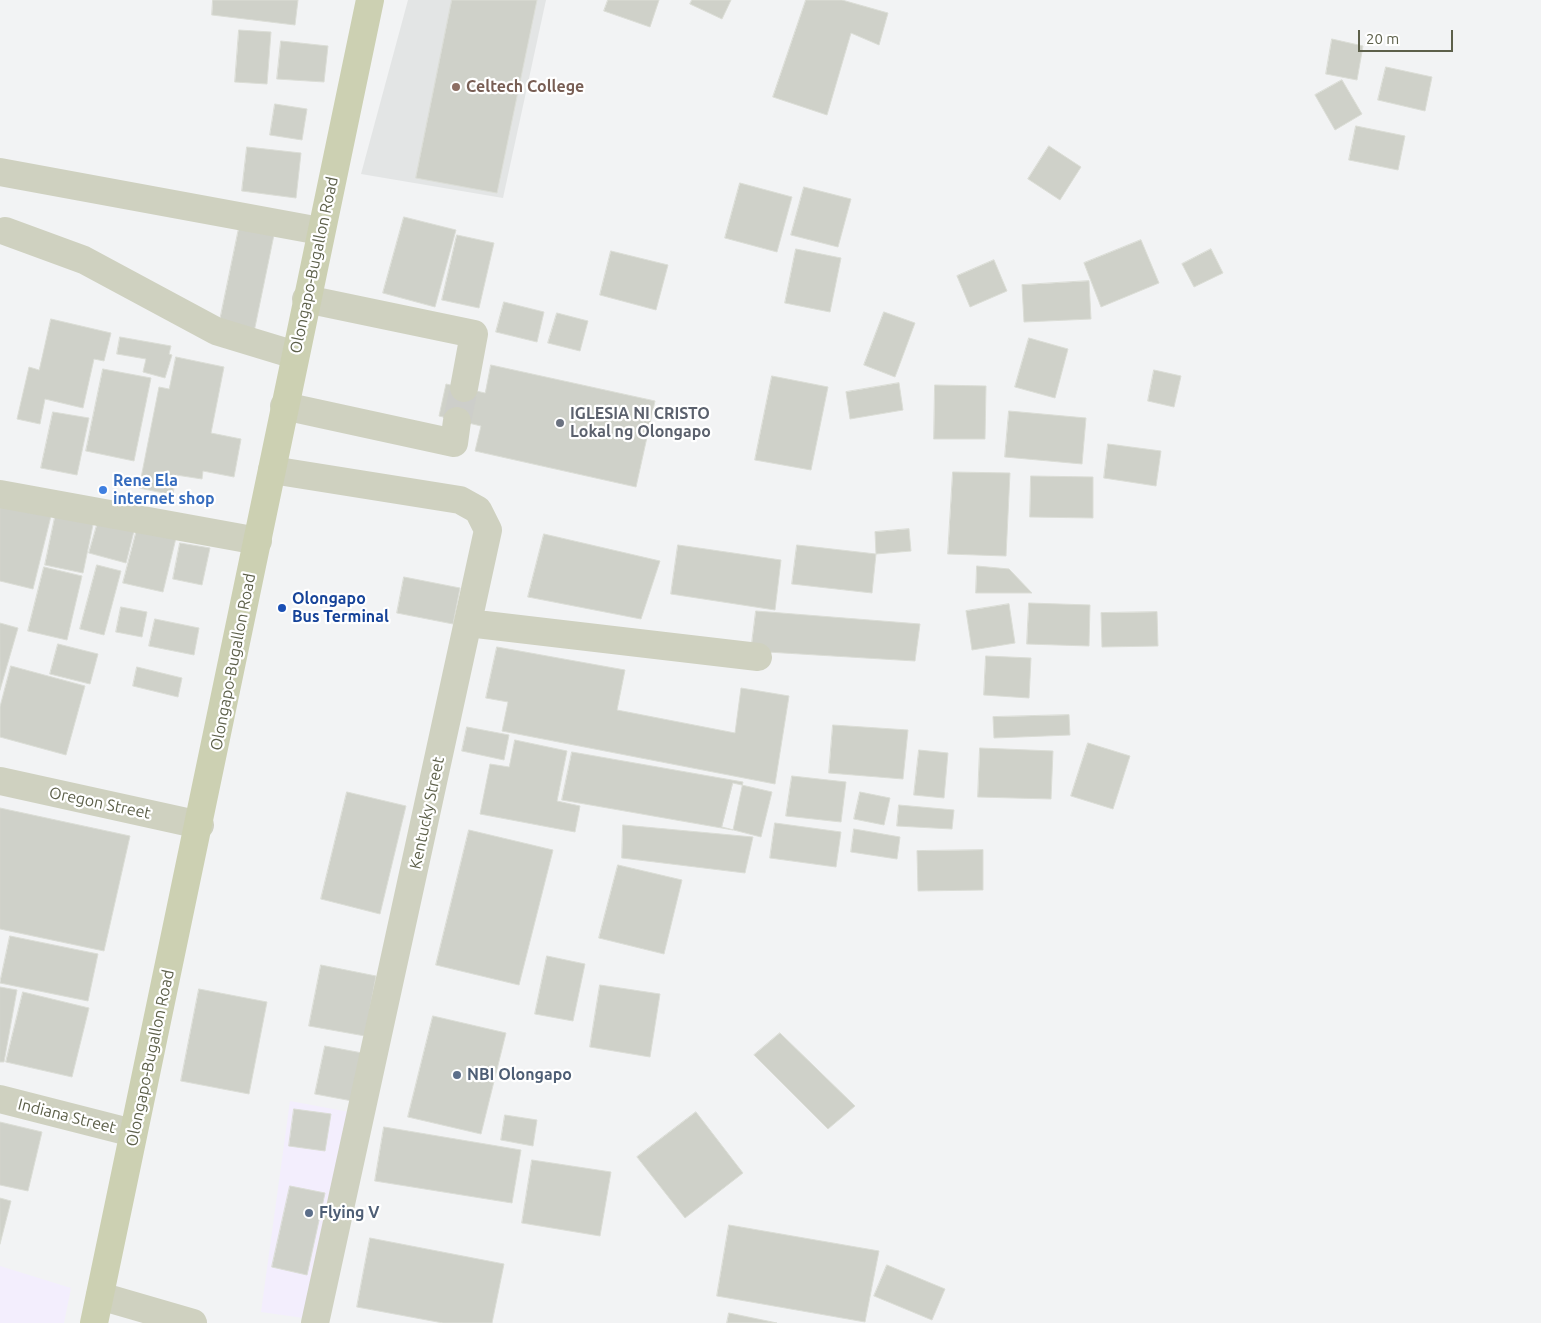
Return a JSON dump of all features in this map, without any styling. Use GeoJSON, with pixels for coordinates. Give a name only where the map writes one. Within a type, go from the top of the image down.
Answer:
{"type":"FeatureCollection","features":[{"type":"Feature","properties":{"kind":"main road","name":"Olongapo-Bugallon Road"},"geometry":{"type":"LineString","coordinates":[[94,1323],[133,1132],[200,825],[306,298],[370,0]]}},
{"type":"Feature","properties":{"kind":"street"},"geometry":{"type":"LineString","coordinates":[[0,172],[320,231]]}},
{"type":"Feature","properties":{"kind":"street"},"geometry":{"type":"LineString","coordinates":[[4,232],[84,260],[216,331],[295,355]]}},
{"type":"Feature","properties":{"kind":"street"},"geometry":{"type":"LineString","coordinates":[[306,298],[474,334],[464,388]]}},
{"type":"Feature","properties":{"kind":"street"},"geometry":{"type":"LineString","coordinates":[[284,406],[454,443],[457,421]]}},
{"type":"Feature","properties":{"kind":"street","name":"Kentucky Street"},"geometry":{"type":"LineString","coordinates":[[272,470],[460,500],[478,510],[488,530],[315,1323]]}},
{"type":"Feature","properties":{"kind":"street"},"geometry":{"type":"LineString","coordinates":[[0,494],[258,541]]}},
{"type":"Feature","properties":{"kind":"street"},"geometry":{"type":"LineString","coordinates":[[468,622],[758,657]]}},
{"type":"Feature","properties":{"kind":"street","name":"Oregon Street"},"geometry":{"type":"LineString","coordinates":[[0,781],[200,825]]}},
{"type":"Feature","properties":{"kind":"street","name":"Indiana Street"},"geometry":{"type":"LineString","coordinates":[[0,1099],[133,1132]]}},
{"type":"Feature","properties":{"kind":"street"},"geometry":{"type":"LineString","coordinates":[[100,1296],[193,1323]]}},
{"type":"Feature","properties":{"kind":"shaded area","name":"Celtech College"},"geometry":{"type":"Polygon","coordinates":[[[408,0],[546,0],[503,198],[361,174],[408,0]]]}},
{"type":"Feature","properties":{"kind":"shaded area","name":"Flying V"},"geometry":{"type":"Polygon","coordinates":[[[290,1101],[360,1114],[325,1321],[261,1312],[290,1101]]]}},
{"type":"Feature","properties":{"kind":"shaded area"},"geometry":{"type":"Polygon","coordinates":[[[0,1266],[71,1288],[64,1323],[0,1323],[0,1266]]]}},
{"type":"Feature","properties":{"kind":"building"},"geometry":{"type":"Polygon","coordinates":[[[213,0],[298,0],[295,25],[212,15],[213,0]]]}},
{"type":"Feature","properties":{"kind":"building"},"geometry":{"type":"Polygon","coordinates":[[[452,0],[537,0],[497,193],[416,178],[452,0]]]}},
{"type":"Feature","properties":{"kind":"building"},"geometry":{"type":"Polygon","coordinates":[[[608,0],[659,0],[650,27],[604,11],[608,0]]]}},
{"type":"Feature","properties":{"kind":"building"},"geometry":{"type":"Polygon","coordinates":[[[692,0],[731,0],[722,19],[690,4],[692,0]]]}},
{"type":"Feature","properties":{"kind":"building"},"geometry":{"type":"Polygon","coordinates":[[[806,0],[842,0],[888,13],[879,45],[851,33],[827,115],[773,97],[806,0]]]}},
{"type":"Feature","properties":{"kind":"building"},"geometry":{"type":"Polygon","coordinates":[[[239,30],[271,32],[267,84],[235,82],[239,30]]]}},
{"type":"Feature","properties":{"kind":"building"},"geometry":{"type":"Polygon","coordinates":[[[1332,39],[1363,46],[1357,80],[1326,74],[1332,39]]]}},
{"type":"Feature","properties":{"kind":"building"},"geometry":{"type":"Polygon","coordinates":[[[281,41],[328,46],[324,82],[277,79],[281,41]]]}},
{"type":"Feature","properties":{"kind":"building"},"geometry":{"type":"Polygon","coordinates":[[[1386,67],[1432,77],[1425,111],[1378,100],[1386,67]]]}},
{"type":"Feature","properties":{"kind":"building"},"geometry":{"type":"Polygon","coordinates":[[[1342,80],[1362,114],[1335,130],[1315,95],[1342,80]]]}},
{"type":"Feature","properties":{"kind":"building"},"geometry":{"type":"Polygon","coordinates":[[[275,104],[307,109],[302,140],[270,135],[275,104]]]}},
{"type":"Feature","properties":{"kind":"building"},"geometry":{"type":"Polygon","coordinates":[[[1356,126],[1405,136],[1398,170],[1349,160],[1356,126]]]}},
{"type":"Feature","properties":{"kind":"building"},"geometry":{"type":"Polygon","coordinates":[[[1049,146],[1081,167],[1060,200],[1028,179],[1049,146]]]}},
{"type":"Feature","properties":{"kind":"building"},"geometry":{"type":"Polygon","coordinates":[[[247,147],[301,153],[296,198],[242,191],[247,147]]]}},
{"type":"Feature","properties":{"kind":"building"},"geometry":{"type":"Polygon","coordinates":[[[740,183],[792,197],[777,252],[725,238],[740,183]]]}},
{"type":"Feature","properties":{"kind":"building"},"geometry":{"type":"Polygon","coordinates":[[[804,187],[851,199],[838,247],[791,235],[804,187]]]}},
{"type":"Feature","properties":{"kind":"building"},"geometry":{"type":"Polygon","coordinates":[[[404,217],[456,230],[435,307],[383,293],[404,217]]]}},
{"type":"Feature","properties":{"kind":"building"},"geometry":{"type":"Polygon","coordinates":[[[240,223],[275,230],[254,332],[219,325],[240,223]]]}},
{"type":"Feature","properties":{"kind":"building"},"geometry":{"type":"Polygon","coordinates":[[[457,235],[494,243],[479,308],[442,300],[457,235]]]}},
{"type":"Feature","properties":{"kind":"building"},"geometry":{"type":"Polygon","coordinates":[[[1141,240],[1159,283],[1101,307],[1084,263],[1141,240]]]}},
{"type":"Feature","properties":{"kind":"building"},"geometry":{"type":"Polygon","coordinates":[[[796,249],[841,258],[830,312],[785,303],[796,249]]]}},
{"type":"Feature","properties":{"kind":"building"},"geometry":{"type":"Polygon","coordinates":[[[1211,249],[1223,273],[1194,287],[1182,264],[1211,249]]]}},
{"type":"Feature","properties":{"kind":"building"},"geometry":{"type":"Polygon","coordinates":[[[611,251],[668,265],[656,310],[600,295],[611,251]]]}},
{"type":"Feature","properties":{"kind":"building"},"geometry":{"type":"Polygon","coordinates":[[[994,260],[1007,291],[970,307],[957,276],[994,260]]]}},
{"type":"Feature","properties":{"kind":"building"},"geometry":{"type":"Polygon","coordinates":[[[1089,281],[1091,319],[1024,322],[1022,285],[1089,281]]]}},
{"type":"Feature","properties":{"kind":"building"},"geometry":{"type":"Polygon","coordinates":[[[504,302],[544,312],[537,342],[496,332],[504,302]]]}},
{"type":"Feature","properties":{"kind":"building"},"geometry":{"type":"Polygon","coordinates":[[[884,312],[915,323],[895,377],[864,365],[884,312]]]}},
{"type":"Feature","properties":{"kind":"building"},"geometry":{"type":"Polygon","coordinates":[[[557,313],[588,321],[580,351],[548,343],[557,313]]]}},
{"type":"Feature","properties":{"kind":"building"},"geometry":{"type":"Polygon","coordinates":[[[51,319],[111,333],[104,361],[94,359],[83,408],[45,399],[40,424],[17,419],[29,367],[39,370],[51,319]]]}},
{"type":"Feature","properties":{"kind":"building"},"geometry":{"type":"Polygon","coordinates":[[[120,337],[171,346],[169,354],[172,355],[165,378],[143,372],[146,359],[117,354],[120,337]]]}},
{"type":"Feature","properties":{"kind":"building"},"geometry":{"type":"Polygon","coordinates":[[[1029,338],[1068,349],[1055,398],[1015,387],[1029,338]]]}},
{"type":"Feature","properties":{"kind":"building"},"geometry":{"type":"Polygon","coordinates":[[[176,357],[224,367],[211,433],[241,439],[234,477],[203,471],[202,479],[176,475],[173,495],[139,488],[159,387],[169,389],[176,357]]]}},
{"type":"Feature","properties":{"kind":"building","name":"IGLESIA NI CRISTO Lokal ng Olongapo"},"geometry":{"type":"Polygon","coordinates":[[[491,365],[655,401],[636,487],[475,451],[481,426],[439,416],[446,384],[485,393],[491,365]]]}},
{"type":"Feature","properties":{"kind":"building"},"geometry":{"type":"Polygon","coordinates":[[[103,369],[151,378],[134,461],[86,451],[103,369]]]}},
{"type":"Feature","properties":{"kind":"building"},"geometry":{"type":"Polygon","coordinates":[[[1154,370],[1181,376],[1174,407],[1148,401],[1154,370]]]}},
{"type":"Feature","properties":{"kind":"building"},"geometry":{"type":"Polygon","coordinates":[[[772,376],[828,387],[811,470],[755,460],[772,376]]]}},
{"type":"Feature","properties":{"kind":"building"},"geometry":{"type":"Polygon","coordinates":[[[899,383],[903,410],[850,419],[846,392],[899,383]]]}},
{"type":"Feature","properties":{"kind":"building"},"geometry":{"type":"Polygon","coordinates":[[[935,385],[986,386],[985,439],[934,439],[935,385]]]}},
{"type":"Feature","properties":{"kind":"building"},"geometry":{"type":"Polygon","coordinates":[[[1009,411],[1086,418],[1082,464],[1005,457],[1009,411]]]}},
{"type":"Feature","properties":{"kind":"building"},"geometry":{"type":"Polygon","coordinates":[[[53,412],[89,418],[77,475],[41,468],[53,412]]]}},
{"type":"Feature","properties":{"kind":"building"},"geometry":{"type":"Polygon","coordinates":[[[1108,444],[1161,451],[1156,486],[1104,478],[1108,444]]]}},
{"type":"Feature","properties":{"kind":"building"},"geometry":{"type":"Polygon","coordinates":[[[953,472],[1010,473],[1006,556],[948,554],[953,472]]]}},
{"type":"Feature","properties":{"kind":"building"},"geometry":{"type":"Polygon","coordinates":[[[1031,476],[1093,477],[1093,518],[1030,517],[1031,476]]]}},
{"type":"Feature","properties":{"kind":"building"},"geometry":{"type":"Polygon","coordinates":[[[0,503],[51,516],[33,589],[0,581],[0,503]]]}},
{"type":"Feature","properties":{"kind":"building"},"geometry":{"type":"Polygon","coordinates":[[[56,512],[94,520],[83,573],[45,565],[56,512]]]}},
{"type":"Feature","properties":{"kind":"building"},"geometry":{"type":"Polygon","coordinates":[[[99,518],[135,527],[126,563],[89,553],[99,518]]]}},
{"type":"Feature","properties":{"kind":"building"},"geometry":{"type":"Polygon","coordinates":[[[137,529],[176,538],[163,592],[123,583],[137,529]]]}},
{"type":"Feature","properties":{"kind":"building"},"geometry":{"type":"Polygon","coordinates":[[[909,529],[911,551],[876,554],[875,532],[909,529]]]}},
{"type":"Feature","properties":{"kind":"building"},"geometry":{"type":"Polygon","coordinates":[[[544,534],[660,561],[641,619],[528,597],[544,534]]]}},
{"type":"Feature","properties":{"kind":"building"},"geometry":{"type":"Polygon","coordinates":[[[180,543],[210,548],[202,585],[173,579],[180,543]]]}},
{"type":"Feature","properties":{"kind":"building"},"geometry":{"type":"Polygon","coordinates":[[[678,545],[781,560],[775,610],[671,594],[678,545]]]}},
{"type":"Feature","properties":{"kind":"building"},"geometry":{"type":"Polygon","coordinates":[[[797,545],[876,554],[872,593],[792,584],[797,545]]]}},
{"type":"Feature","properties":{"kind":"building"},"geometry":{"type":"Polygon","coordinates":[[[97,565],[121,571],[104,635],[80,629],[97,565]]]}},
{"type":"Feature","properties":{"kind":"building"},"geometry":{"type":"Polygon","coordinates":[[[977,566],[1009,569],[1032,593],[976,593],[977,566]]]}},
{"type":"Feature","properties":{"kind":"building"},"geometry":{"type":"Polygon","coordinates":[[[44,567],[82,576],[67,640],[28,631],[44,567]]]}},
{"type":"Feature","properties":{"kind":"building"},"geometry":{"type":"Polygon","coordinates":[[[404,577],[460,588],[453,624],[397,613],[404,577]]]}},
{"type":"Feature","properties":{"kind":"building"},"geometry":{"type":"Polygon","coordinates":[[[1029,603],[1090,605],[1089,646],[1027,644],[1029,603]]]}},
{"type":"Feature","properties":{"kind":"building"},"geometry":{"type":"Polygon","coordinates":[[[1009,604],[1015,643],[972,650],[966,611],[1009,604]]]}},
{"type":"Feature","properties":{"kind":"building"},"geometry":{"type":"Polygon","coordinates":[[[121,607],[147,612],[142,637],[116,632],[121,607]]]}},
{"type":"Feature","properties":{"kind":"building"},"geometry":{"type":"Polygon","coordinates":[[[756,611],[920,624],[915,661],[751,651],[756,611]]]}},
{"type":"Feature","properties":{"kind":"building"},"geometry":{"type":"Polygon","coordinates":[[[1157,612],[1158,646],[1102,647],[1101,613],[1157,612]]]}},
{"type":"Feature","properties":{"kind":"building"},"geometry":{"type":"Polygon","coordinates":[[[155,619],[199,628],[194,655],[149,646],[155,619]]]}},
{"type":"Feature","properties":{"kind":"building"},"geometry":{"type":"Polygon","coordinates":[[[0,623],[18,628],[0,690],[0,623]]]}},
{"type":"Feature","properties":{"kind":"building"},"geometry":{"type":"Polygon","coordinates":[[[58,644],[98,654],[90,684],[50,674],[58,644]]]}},
{"type":"Feature","properties":{"kind":"building"},"geometry":{"type":"Polygon","coordinates":[[[497,647],[625,670],[617,710],[735,733],[741,688],[789,696],[775,784],[502,731],[508,702],[486,698],[497,647]]]}},
{"type":"Feature","properties":{"kind":"building"},"geometry":{"type":"Polygon","coordinates":[[[986,656],[1031,658],[1029,698],[984,695],[986,656]]]}},
{"type":"Feature","properties":{"kind":"building"},"geometry":{"type":"Polygon","coordinates":[[[11,666],[85,686],[66,755],[0,737],[0,707],[11,666]]]}},
{"type":"Feature","properties":{"kind":"building"},"geometry":{"type":"Polygon","coordinates":[[[137,667],[182,678],[178,697],[133,686],[137,667]]]}},
{"type":"Feature","properties":{"kind":"building"},"geometry":{"type":"Polygon","coordinates":[[[1069,715],[1070,735],[994,738],[993,717],[1069,715]]]}},
{"type":"Feature","properties":{"kind":"building"},"geometry":{"type":"Polygon","coordinates":[[[833,725],[908,730],[903,779],[829,773],[833,725]]]}},
{"type":"Feature","properties":{"kind":"building"},"geometry":{"type":"Polygon","coordinates":[[[467,727],[509,735],[504,760],[462,751],[467,727]]]}},
{"type":"Feature","properties":{"kind":"building"},"geometry":{"type":"Polygon","coordinates":[[[515,740],[567,751],[557,801],[580,806],[575,832],[480,814],[490,764],[509,767],[515,740]]]}},
{"type":"Feature","properties":{"kind":"building"},"geometry":{"type":"Polygon","coordinates":[[[1088,743],[1130,756],[1113,809],[1071,796],[1088,743]]]}},
{"type":"Feature","properties":{"kind":"building"},"geometry":{"type":"Polygon","coordinates":[[[980,748],[1053,751],[1051,799],[978,797],[980,748]]]}},
{"type":"Feature","properties":{"kind":"building"},"geometry":{"type":"Polygon","coordinates":[[[919,750],[948,753],[944,798],[914,795],[919,750]]]}},
{"type":"Feature","properties":{"kind":"building"},"geometry":{"type":"Polygon","coordinates":[[[572,752],[743,782],[733,830],[562,800],[572,752]]]}},
{"type":"Feature","properties":{"kind":"building"},"geometry":{"type":"Polygon","coordinates":[[[792,776],[846,782],[841,822],[786,816],[792,776]]]}},
{"type":"Feature","properties":{"kind":"building"},"geometry":{"type":"Polygon","coordinates":[[[733,783],[772,792],[761,837],[722,827],[733,783]]]}},
{"type":"Feature","properties":{"kind":"building"},"geometry":{"type":"Polygon","coordinates":[[[347,792],[406,806],[380,914],[321,899],[347,792]]]}},
{"type":"Feature","properties":{"kind":"building"},"geometry":{"type":"Polygon","coordinates":[[[860,792],[890,798],[884,825],[854,819],[860,792]]]}},
{"type":"Feature","properties":{"kind":"building"},"geometry":{"type":"Polygon","coordinates":[[[899,805],[954,810],[952,829],[897,826],[899,805]]]}},
{"type":"Feature","properties":{"kind":"building"},"geometry":{"type":"Polygon","coordinates":[[[0,808],[130,836],[104,951],[0,929],[0,808]]]}},
{"type":"Feature","properties":{"kind":"building"},"geometry":{"type":"Polygon","coordinates":[[[775,823],[841,832],[836,867],[770,858],[775,823]]]}},
{"type":"Feature","properties":{"kind":"building"},"geometry":{"type":"Polygon","coordinates":[[[623,825],[753,837],[745,873],[622,858],[623,825]]]}},
{"type":"Feature","properties":{"kind":"building"},"geometry":{"type":"Polygon","coordinates":[[[854,829],[900,837],[897,859],[851,852],[854,829]]]}},
{"type":"Feature","properties":{"kind":"building"},"geometry":{"type":"Polygon","coordinates":[[[469,830],[553,850],[519,985],[436,965],[469,830]]]}},
{"type":"Feature","properties":{"kind":"building"},"geometry":{"type":"Polygon","coordinates":[[[983,850],[983,890],[918,891],[917,851],[983,850]]]}},
{"type":"Feature","properties":{"kind":"building"},"geometry":{"type":"Polygon","coordinates":[[[618,865],[682,880],[664,954],[599,938],[618,865]]]}},
{"type":"Feature","properties":{"kind":"building"},"geometry":{"type":"Polygon","coordinates":[[[10,936],[98,954],[88,1001],[0,983],[10,936]]]}},
{"type":"Feature","properties":{"kind":"building"},"geometry":{"type":"Polygon","coordinates":[[[547,956],[585,964],[573,1021],[535,1014],[547,956]]]}},
{"type":"Feature","properties":{"kind":"building"},"geometry":{"type":"Polygon","coordinates":[[[321,965],[376,976],[365,1036],[309,1026],[321,965]]]}},
{"type":"Feature","properties":{"kind":"building"},"geometry":{"type":"Polygon","coordinates":[[[600,985],[660,994],[650,1057],[590,1047],[600,985]]]}},
{"type":"Feature","properties":{"kind":"building"},"geometry":{"type":"Polygon","coordinates":[[[0,987],[17,990],[4,1062],[0,1062],[0,987]]]}},
{"type":"Feature","properties":{"kind":"building"},"geometry":{"type":"Polygon","coordinates":[[[199,989],[267,1002],[249,1094],[181,1081],[199,989]]]}},
{"type":"Feature","properties":{"kind":"building"},"geometry":{"type":"Polygon","coordinates":[[[23,992],[89,1008],[72,1077],[6,1062],[23,992]]]}},
{"type":"Feature","properties":{"kind":"building","name":"NBI Olongapo"},"geometry":{"type":"Polygon","coordinates":[[[433,1016],[506,1033],[481,1134],[408,1117],[433,1016]]]}},
{"type":"Feature","properties":{"kind":"building"},"geometry":{"type":"Polygon","coordinates":[[[780,1033],[855,1106],[828,1129],[754,1055],[780,1033]]]}},
{"type":"Feature","properties":{"kind":"building"},"geometry":{"type":"Polygon","coordinates":[[[325,1046],[373,1055],[363,1103],[315,1094],[325,1046]]]}},
{"type":"Feature","properties":{"kind":"building"},"geometry":{"type":"Polygon","coordinates":[[[294,1109],[331,1114],[325,1151],[289,1146],[294,1109]]]}},
{"type":"Feature","properties":{"kind":"building"},"geometry":{"type":"Polygon","coordinates":[[[696,1112],[743,1173],[685,1218],[637,1157],[696,1112]]]}},
{"type":"Feature","properties":{"kind":"building"},"geometry":{"type":"Polygon","coordinates":[[[505,1115],[537,1120],[533,1146],[501,1140],[505,1115]]]}},
{"type":"Feature","properties":{"kind":"building"},"geometry":{"type":"Polygon","coordinates":[[[0,1122],[42,1132],[28,1191],[0,1185],[0,1122]]]}},
{"type":"Feature","properties":{"kind":"building"},"geometry":{"type":"Polygon","coordinates":[[[384,1127],[521,1150],[512,1203],[375,1181],[384,1127]]]}},
{"type":"Feature","properties":{"kind":"building"},"geometry":{"type":"Polygon","coordinates":[[[532,1160],[611,1172],[600,1236],[522,1223],[532,1160]]]}},
{"type":"Feature","properties":{"kind":"building"},"geometry":{"type":"Polygon","coordinates":[[[290,1186],[325,1193],[307,1275],[272,1267],[290,1186]]]}},
{"type":"Feature","properties":{"kind":"building"},"geometry":{"type":"Polygon","coordinates":[[[0,1198],[11,1201],[0,1244],[0,1198]]]}},
{"type":"Feature","properties":{"kind":"building"},"geometry":{"type":"Polygon","coordinates":[[[729,1225],[879,1251],[865,1322],[717,1296],[729,1225]]]}},
{"type":"Feature","properties":{"kind":"building"},"geometry":{"type":"Polygon","coordinates":[[[370,1238],[504,1264],[492,1323],[443,1323],[357,1307],[370,1238]]]}},
{"type":"Feature","properties":{"kind":"building"},"geometry":{"type":"Polygon","coordinates":[[[887,1265],[945,1289],[932,1320],[874,1296],[887,1265]]]}},
{"type":"Feature","properties":{"kind":"building"},"geometry":{"type":"Polygon","coordinates":[[[729,1313],[777,1323],[727,1323],[729,1313]]]}},
{"type":"Feature","properties":{"kind":"tunnel"},"geometry":{"type":"LineString","coordinates":[[457,421],[464,388]]}},
{"type":"Feature","properties":{"kind":"place","name":"Celtech College"},"geometry":{"type":"Point","coordinates":[456,87]}},
{"type":"Feature","properties":{"kind":"place","name":"IGLESIA NI CRISTO Lokal ng Olongapo"},"geometry":{"type":"Point","coordinates":[560,423]}},
{"type":"Feature","properties":{"kind":"place","name":"Rene Ela internet shop"},"geometry":{"type":"Point","coordinates":[103,490]}},
{"type":"Feature","properties":{"kind":"place","name":"Olongapo Bus Terminal"},"geometry":{"type":"Point","coordinates":[282,608]}},
{"type":"Feature","properties":{"kind":"place","name":"NBI Olongapo"},"geometry":{"type":"Point","coordinates":[457,1075]}},
{"type":"Feature","properties":{"kind":"place","name":"Flying V"},"geometry":{"type":"Point","coordinates":[309,1213]}}]}
